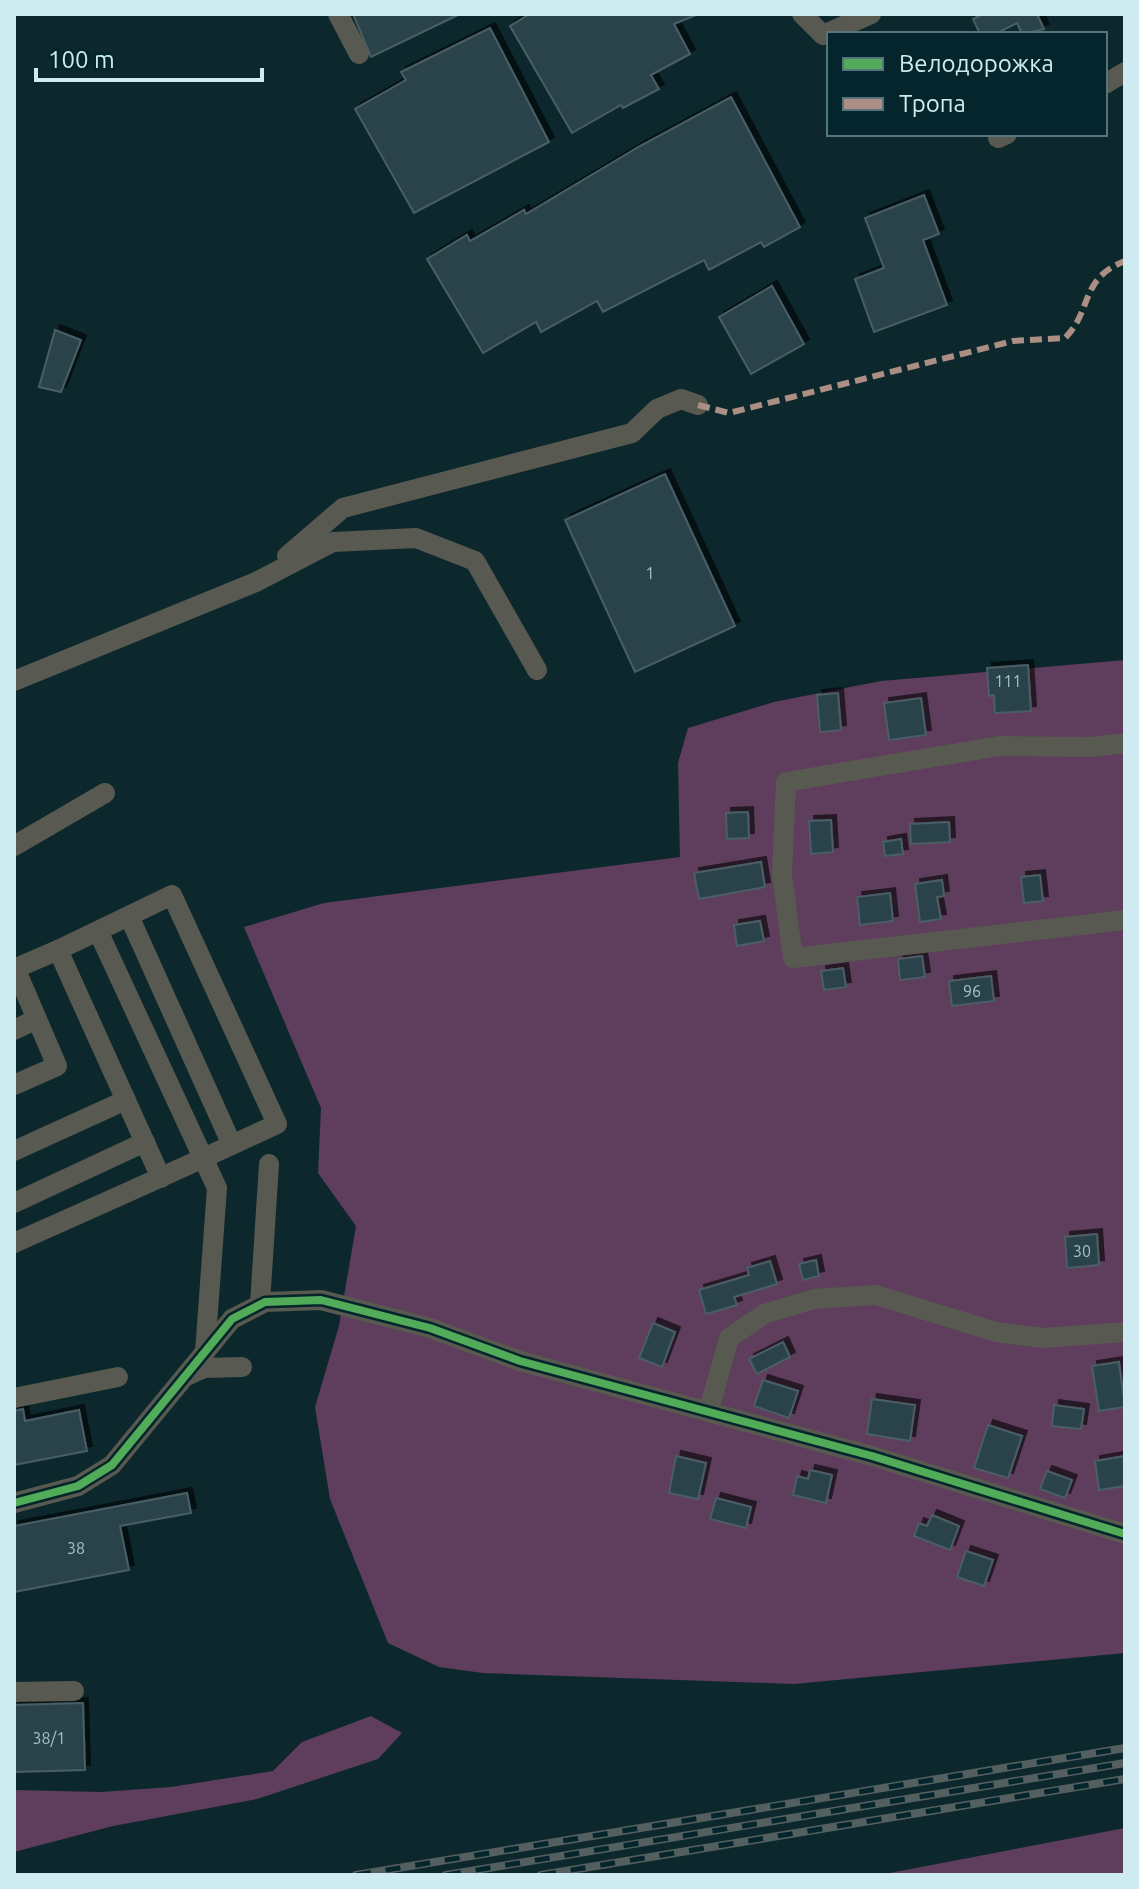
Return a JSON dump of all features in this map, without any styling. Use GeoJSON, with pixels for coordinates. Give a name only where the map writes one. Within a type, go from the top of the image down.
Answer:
{"type":"FeatureCollection","features":[{"type":"Feature","properties":{"kind":"street"},"geometry":{"type":"LineString","coordinates":[[338,14],[359,54]]}},
{"type":"Feature","properties":{"kind":"street"},"geometry":{"type":"LineString","coordinates":[[802,14],[823,35],[827,33]]}},
{"type":"Feature","properties":{"kind":"street"},"geometry":{"type":"LineString","coordinates":[[830,32],[871,14]]}},
{"type":"Feature","properties":{"kind":"street"},"geometry":{"type":"LineString","coordinates":[[1107,83],[1125,72]]}},
{"type":"Feature","properties":{"kind":"street"},"geometry":{"type":"LineString","coordinates":[[256,582],[343,508],[632,433],[657,409],[681,399],[698,405]]}},
{"type":"Feature","properties":{"kind":"street"},"geometry":{"type":"LineString","coordinates":[[14,681],[256,582],[333,542],[416,538],[475,561],[537,670]]}},
{"type":"Feature","properties":{"kind":"street"},"geometry":{"type":"LineString","coordinates":[[1125,743],[1093,747],[1000,746],[786,782],[782,875],[793,958],[1125,920]]}},
{"type":"Feature","properties":{"kind":"street"},"geometry":{"type":"LineString","coordinates":[[14,846],[105,793]]}},
{"type":"Feature","properties":{"kind":"street"},"geometry":{"type":"LineString","coordinates":[[14,1085],[57,1066],[15,968],[172,895],[277,1124],[14,1243]]}},
{"type":"Feature","properties":{"kind":"street"},"geometry":{"type":"LineString","coordinates":[[129,916],[232,1145]]}},
{"type":"Feature","properties":{"kind":"street"},"geometry":{"type":"LineString","coordinates":[[98,931],[217,1188],[205,1352]]}},
{"type":"Feature","properties":{"kind":"street"},"geometry":{"type":"LineString","coordinates":[[58,950],[161,1178]]}},
{"type":"Feature","properties":{"kind":"street"},"geometry":{"type":"LineString","coordinates":[[14,1030],[37,1019]]}},
{"type":"Feature","properties":{"kind":"street"},"geometry":{"type":"LineString","coordinates":[[14,1151],[126,1100]]}},
{"type":"Feature","properties":{"kind":"street"},"geometry":{"type":"LineString","coordinates":[[14,1203],[145,1142]]}},
{"type":"Feature","properties":{"kind":"street"},"geometry":{"type":"LineString","coordinates":[[260,1304],[269,1164]]}},
{"type":"Feature","properties":{"kind":"street"},"geometry":{"type":"LineString","coordinates":[[709,1410],[729,1338],[764,1314],[814,1299],[876,1295],[996,1332],[1043,1338],[1125,1332]]}},
{"type":"Feature","properties":{"kind":"street"},"geometry":{"type":"LineString","coordinates":[[14,1503],[78,1486],[112,1465],[232,1319],[260,1304],[321,1300],[430,1328],[520,1361],[709,1410],[1125,1534]]}},
{"type":"Feature","properties":{"kind":"street"},"geometry":{"type":"LineString","coordinates":[[186,1376],[204,1368],[242,1367]]}},
{"type":"Feature","properties":{"kind":"street"},"geometry":{"type":"LineString","coordinates":[[14,1398],[118,1377]]}},
{"type":"Feature","properties":{"kind":"street"},"geometry":{"type":"LineString","coordinates":[[14,1692],[74,1691]]}},
{"type":"Feature","properties":{"kind":"shaded area"},"geometry":{"type":"Polygon","coordinates":[[[1125,660],[1125,1653],[794,1684],[483,1673],[439,1667],[388,1643],[330,1499],[315,1407],[339,1326],[356,1226],[318,1173],[321,1108],[244,927],[324,903],[680,857],[678,763],[688,728],[774,702],[881,681],[1125,660]]]}},
{"type":"Feature","properties":{"kind":"shaded area"},"geometry":{"type":"Polygon","coordinates":[[[371,1716],[402,1733],[378,1759],[257,1799],[113,1826],[14,1852],[14,1790],[101,1792],[171,1787],[273,1771],[302,1742],[371,1716]]]}},
{"type":"Feature","properties":{"kind":"shaded area"},"geometry":{"type":"Polygon","coordinates":[[[1125,1828],[1125,1875],[879,1875],[1125,1828]]]}},
{"type":"Feature","properties":{"kind":"building"},"geometry":{"type":"Polygon","coordinates":[[[353,14],[460,14],[371,57],[353,14]]]}},
{"type":"Feature","properties":{"kind":"building"},"geometry":{"type":"Polygon","coordinates":[[[530,14],[696,15],[674,24],[690,54],[651,75],[659,89],[623,108],[621,105],[572,133],[510,26],[530,14]]]}},
{"type":"Feature","properties":{"kind":"building"},"geometry":{"type":"Polygon","coordinates":[[[983,14],[1037,14],[1044,29],[1021,32],[1017,23],[999,32],[979,32],[973,19],[983,14]]]}},
{"type":"Feature","properties":{"kind":"building"},"geometry":{"type":"Polygon","coordinates":[[[490,28],[549,142],[414,213],[355,109],[406,80],[401,72],[490,28]]]}},
{"type":"Feature","properties":{"kind":"building"},"geometry":{"type":"Polygon","coordinates":[[[731,97],[800,227],[764,247],[761,242],[709,270],[704,260],[603,312],[597,301],[541,332],[536,322],[483,353],[427,259],[467,235],[470,241],[524,210],[526,214],[640,146],[731,97]]]}},
{"type":"Feature","properties":{"kind":"building"},"geometry":{"type":"Polygon","coordinates":[[[924,195],[939,234],[923,240],[947,305],[874,332],[855,279],[884,268],[865,218],[924,195]]]}},
{"type":"Feature","properties":{"kind":"building"},"geometry":{"type":"Polygon","coordinates":[[[772,286],[804,344],[751,374],[719,317],[772,286]]]}},
{"type":"Feature","properties":{"kind":"building"},"geometry":{"type":"Polygon","coordinates":[[[55,330],[81,340],[61,392],[39,387],[55,330]]]}},
{"type":"Feature","properties":{"kind":"building"},"geometry":{"type":"Polygon","coordinates":[[[665,474],[735,626],[635,672],[565,520],[665,474]]]}},
{"type":"Feature","properties":{"kind":"building"},"geometry":{"type":"Polygon","coordinates":[[[1028,665],[1031,711],[995,713],[994,695],[989,696],[987,668],[1028,665]]]}},
{"type":"Feature","properties":{"kind":"building"},"geometry":{"type":"Polygon","coordinates":[[[838,693],[841,730],[820,732],[817,695],[838,693]]]}},
{"type":"Feature","properties":{"kind":"building"},"geometry":{"type":"Polygon","coordinates":[[[921,698],[926,735],[889,740],[884,703],[921,698]]]}},
{"type":"Feature","properties":{"kind":"building"},"geometry":{"type":"Polygon","coordinates":[[[748,812],[749,838],[727,839],[726,813],[748,812]]]}},
{"type":"Feature","properties":{"kind":"building"},"geometry":{"type":"Polygon","coordinates":[[[831,820],[833,852],[811,854],[809,821],[831,820]]]}},
{"type":"Feature","properties":{"kind":"building"},"geometry":{"type":"Polygon","coordinates":[[[949,822],[950,842],[911,844],[910,824],[949,822]]]}},
{"type":"Feature","properties":{"kind":"building"},"geometry":{"type":"Polygon","coordinates":[[[901,839],[903,854],[885,856],[883,842],[901,839]]]}},
{"type":"Feature","properties":{"kind":"building"},"geometry":{"type":"Polygon","coordinates":[[[761,862],[765,887],[699,899],[694,873],[761,862]]]}},
{"type":"Feature","properties":{"kind":"building"},"geometry":{"type":"Polygon","coordinates":[[[1040,875],[1043,901],[1024,903],[1021,877],[1040,875]]]}},
{"type":"Feature","properties":{"kind":"building"},"geometry":{"type":"Polygon","coordinates":[[[942,880],[944,896],[937,897],[941,919],[920,922],[915,884],[942,880]]]}},
{"type":"Feature","properties":{"kind":"building"},"geometry":{"type":"Polygon","coordinates":[[[890,893],[893,921],[860,925],[857,897],[890,893]]]}},
{"type":"Feature","properties":{"kind":"building"},"geometry":{"type":"Polygon","coordinates":[[[760,921],[764,941],[737,946],[734,925],[760,921]]]}},
{"type":"Feature","properties":{"kind":"building"},"geometry":{"type":"Polygon","coordinates":[[[922,956],[925,977],[900,980],[898,959],[922,956]]]}},
{"type":"Feature","properties":{"kind":"building"},"geometry":{"type":"Polygon","coordinates":[[[843,968],[846,987],[824,990],[821,971],[843,968]]]}},
{"type":"Feature","properties":{"kind":"building"},"geometry":{"type":"Polygon","coordinates":[[[991,976],[994,1001],[952,1006],[949,981],[991,976]]]}},
{"type":"Feature","properties":{"kind":"building"},"geometry":{"type":"Polygon","coordinates":[[[1097,1234],[1099,1265],[1067,1268],[1065,1237],[1097,1234]]]}},
{"type":"Feature","properties":{"kind":"building"},"geometry":{"type":"Polygon","coordinates":[[[816,1260],[819,1276],[803,1280],[799,1264],[816,1260]]]}},
{"type":"Feature","properties":{"kind":"building"},"geometry":{"type":"Polygon","coordinates":[[[770,1261],[777,1284],[734,1297],[737,1305],[706,1314],[699,1290],[749,1275],[747,1268],[770,1261]]]}},
{"type":"Feature","properties":{"kind":"building"},"geometry":{"type":"Polygon","coordinates":[[[653,1323],[675,1332],[662,1367],[639,1358],[653,1323]]]}},
{"type":"Feature","properties":{"kind":"building"},"geometry":{"type":"Polygon","coordinates":[[[783,1342],[790,1357],[757,1374],[749,1359],[783,1342]]]}},
{"type":"Feature","properties":{"kind":"building"},"geometry":{"type":"Polygon","coordinates":[[[1119,1362],[1125,1407],[1099,1411],[1092,1366],[1119,1362]]]}},
{"type":"Feature","properties":{"kind":"building"},"geometry":{"type":"Polygon","coordinates":[[[763,1380],[798,1391],[789,1418],[754,1406],[763,1380]]]}},
{"type":"Feature","properties":{"kind":"building"},"geometry":{"type":"Polygon","coordinates":[[[872,1399],[915,1405],[910,1441],[867,1434],[872,1399]]]}},
{"type":"Feature","properties":{"kind":"building"},"geometry":{"type":"Polygon","coordinates":[[[1054,1405],[1084,1409],[1081,1429],[1052,1426],[1054,1405]]]}},
{"type":"Feature","properties":{"kind":"building"},"geometry":{"type":"Polygon","coordinates":[[[23,1409],[25,1421],[79,1410],[87,1451],[14,1465],[14,1411],[23,1409]]]}},
{"type":"Feature","properties":{"kind":"building"},"geometry":{"type":"Polygon","coordinates":[[[988,1425],[1022,1436],[1008,1478],[974,1468],[988,1425]]]}},
{"type":"Feature","properties":{"kind":"building"},"geometry":{"type":"Polygon","coordinates":[[[676,1456],[706,1463],[698,1499],[669,1493],[676,1456]]]}},
{"type":"Feature","properties":{"kind":"building"},"geometry":{"type":"Polygon","coordinates":[[[1125,1456],[1125,1486],[1099,1490],[1095,1461],[1125,1456]]]}},
{"type":"Feature","properties":{"kind":"building"},"geometry":{"type":"Polygon","coordinates":[[[810,1470],[832,1475],[826,1503],[793,1495],[797,1476],[808,1479],[810,1470]]]}},
{"type":"Feature","properties":{"kind":"building"},"geometry":{"type":"Polygon","coordinates":[[[1047,1471],[1072,1480],[1065,1498],[1040,1489],[1047,1471]]]}},
{"type":"Feature","properties":{"kind":"building"},"geometry":{"type":"Polygon","coordinates":[[[187,1493],[191,1513],[120,1526],[129,1570],[14,1592],[14,1526],[187,1493]]]}},
{"type":"Feature","properties":{"kind":"building"},"geometry":{"type":"Polygon","coordinates":[[[716,1498],[751,1507],[746,1528],[710,1519],[716,1498]]]}},
{"type":"Feature","properties":{"kind":"building"},"geometry":{"type":"Polygon","coordinates":[[[932,1515],[959,1526],[950,1550],[914,1536],[919,1523],[927,1526],[932,1515]]]}},
{"type":"Feature","properties":{"kind":"building"},"geometry":{"type":"Polygon","coordinates":[[[966,1551],[993,1560],[984,1586],[957,1577],[966,1551]]]}},
{"type":"Feature","properties":{"kind":"building"},"geometry":{"type":"Polygon","coordinates":[[[83,1703],[85,1770],[14,1772],[14,1705],[83,1703]]]}},
{"type":"Feature","properties":{"kind":"railway"},"geometry":{"type":"LineString","coordinates":[[356,1875],[1125,1748]]}},
{"type":"Feature","properties":{"kind":"railway"},"geometry":{"type":"LineString","coordinates":[[446,1875],[1125,1763]]}},
{"type":"Feature","properties":{"kind":"railway"},"geometry":{"type":"LineString","coordinates":[[541,1875],[1125,1779]]}},
{"type":"Feature","properties":{"kind":"marked path"},"geometry":{"type":"LineString","coordinates":[[698,405],[729,413],[1013,341],[1065,338],[1080,317],[1100,277],[1125,261]]}},
{"type":"Feature","properties":{"kind":"cycle path"},"geometry":{"type":"LineString","coordinates":[[14,1503],[78,1486],[112,1465],[232,1319],[265,1302],[321,1300],[430,1328],[520,1361],[872,1456],[1125,1534]]}}]}
